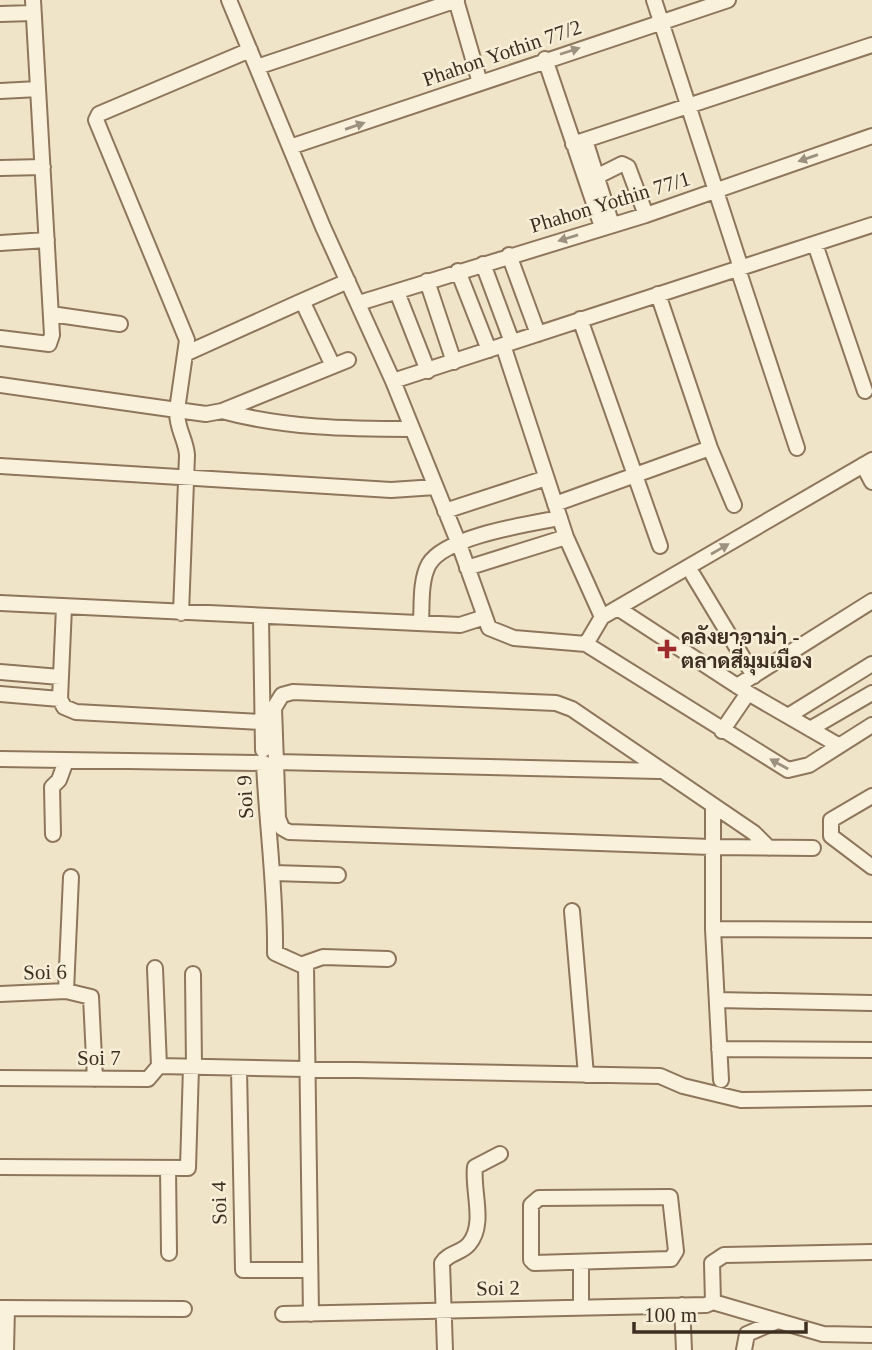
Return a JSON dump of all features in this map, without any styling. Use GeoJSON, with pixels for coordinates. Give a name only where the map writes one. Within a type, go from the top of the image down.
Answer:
{"type":"FeatureCollection","features":[{"type":"Feature","properties":{"kind":"street"},"geometry":{"type":"LineString","coordinates":[[229,0],[290,148],[393,381],[459,544],[489,628],[514,638],[586,644],[722,731],[789,770],[800,770],[872,725]]}},
{"type":"Feature","properties":{"kind":"street"},"geometry":{"type":"LineString","coordinates":[[257,67],[440,3],[457,0],[480,83]]}},
{"type":"Feature","properties":{"kind":"street"},"geometry":{"type":"LineString","coordinates":[[654,0],[797,449]]}},
{"type":"Feature","properties":{"kind":"street","name":"Phahon Yothin 77/2"},"geometry":{"type":"LineString","coordinates":[[290,148],[545,59],[728,0]]}},
{"type":"Feature","properties":{"kind":"street"},"geometry":{"type":"LineString","coordinates":[[0,15],[33,6],[52,335],[49,344],[0,338]]}},
{"type":"Feature","properties":{"kind":"street"},"geometry":{"type":"LineString","coordinates":[[579,142],[872,45]]}},
{"type":"Feature","properties":{"kind":"street"},"geometry":{"type":"LineString","coordinates":[[181,613],[186,446],[177,426],[177,410],[187,340],[96,120],[99,114],[250,50]]}},
{"type":"Feature","properties":{"kind":"street"},"geometry":{"type":"LineString","coordinates":[[545,59],[596,177],[607,226]]}},
{"type":"Feature","properties":{"kind":"street"},"geometry":{"type":"LineString","coordinates":[[0,91],[38,89]]}},
{"type":"Feature","properties":{"kind":"street","name":"Phahon Yothin 77/1"},"geometry":{"type":"LineString","coordinates":[[359,303],[646,215],[872,136]]}},
{"type":"Feature","properties":{"kind":"street"},"geometry":{"type":"LineString","coordinates":[[579,142],[607,226]]}},
{"type":"Feature","properties":{"kind":"street"},"geometry":{"type":"LineString","coordinates":[[596,177],[622,164],[628,167],[646,215]]}},
{"type":"Feature","properties":{"kind":"street"},"geometry":{"type":"LineString","coordinates":[[0,168],[43,167]]}},
{"type":"Feature","properties":{"kind":"street"},"geometry":{"type":"LineString","coordinates":[[393,381],[872,225]]}},
{"type":"Feature","properties":{"kind":"street"},"geometry":{"type":"LineString","coordinates":[[0,243],[47,240]]}},
{"type":"Feature","properties":{"kind":"street"},"geometry":{"type":"LineString","coordinates":[[815,244],[865,391]]}},
{"type":"Feature","properties":{"kind":"street"},"geometry":{"type":"LineString","coordinates":[[509,256],[538,334]]}},
{"type":"Feature","properties":{"kind":"street"},"geometry":{"type":"LineString","coordinates":[[483,264],[501,346],[566,537],[603,618]]}},
{"type":"Feature","properties":{"kind":"street"},"geometry":{"type":"LineString","coordinates":[[458,271],[501,346]]}},
{"type":"Feature","properties":{"kind":"street"},"geometry":{"type":"LineString","coordinates":[[187,353],[348,281]]}},
{"type":"Feature","properties":{"kind":"street"},"geometry":{"type":"LineString","coordinates":[[427,281],[454,362]]}},
{"type":"Feature","properties":{"kind":"street"},"geometry":{"type":"LineString","coordinates":[[397,292],[428,371]]}},
{"type":"Feature","properties":{"kind":"street"},"geometry":{"type":"LineString","coordinates":[[658,293],[710,448],[734,505]]}},
{"type":"Feature","properties":{"kind":"street"},"geometry":{"type":"LineString","coordinates":[[300,302],[305,307],[333,366]]}},
{"type":"Feature","properties":{"kind":"street"},"geometry":{"type":"LineString","coordinates":[[51,314],[120,324]]}},
{"type":"Feature","properties":{"kind":"street"},"geometry":{"type":"LineString","coordinates":[[580,319],[632,474],[660,546]]}},
{"type":"Feature","properties":{"kind":"street"},"geometry":{"type":"LineString","coordinates":[[0,385],[206,414],[222,411],[348,360]]}},
{"type":"Feature","properties":{"kind":"street"},"geometry":{"type":"LineString","coordinates":[[222,411],[263,422],[355,429],[412,429]]}},
{"type":"Feature","properties":{"kind":"street"},"geometry":{"type":"LineString","coordinates":[[421,623],[426,570],[431,561],[459,544],[557,511],[632,474],[710,448]]}},
{"type":"Feature","properties":{"kind":"street"},"geometry":{"type":"LineString","coordinates":[[586,644],[603,618],[867,463],[872,482]]}},
{"type":"Feature","properties":{"kind":"street"},"geometry":{"type":"LineString","coordinates":[[0,466],[391,490],[436,487]]}},
{"type":"Feature","properties":{"kind":"street"},"geometry":{"type":"LineString","coordinates":[[445,510],[546,478]]}},
{"type":"Feature","properties":{"kind":"street"},"geometry":{"type":"LineString","coordinates":[[467,568],[566,537]]}},
{"type":"Feature","properties":{"kind":"street"},"geometry":{"type":"LineString","coordinates":[[693,575],[754,676]]}},
{"type":"Feature","properties":{"kind":"street"},"geometry":{"type":"LineString","coordinates":[[722,731],[742,690],[754,676],[872,601]]}},
{"type":"Feature","properties":{"kind":"street"},"geometry":{"type":"LineString","coordinates":[[0,603],[261,618],[460,625],[485,618]]}},
{"type":"Feature","properties":{"kind":"street"},"geometry":{"type":"LineString","coordinates":[[64,607],[60,699],[64,707],[76,712],[262,722]]}},
{"type":"Feature","properties":{"kind":"street"},"geometry":{"type":"LineString","coordinates":[[619,609],[742,690],[838,745]]}},
{"type":"Feature","properties":{"kind":"street"},"geometry":{"type":"LineString","coordinates":[[261,618],[263,750]]}},
{"type":"Feature","properties":{"kind":"street"},"geometry":{"type":"LineString","coordinates":[[788,716],[872,664]]}},
{"type":"Feature","properties":{"kind":"street"},"geometry":{"type":"LineString","coordinates":[[0,671],[61,677]]}},
{"type":"Feature","properties":{"kind":"street"},"geometry":{"type":"LineString","coordinates":[[769,848],[754,833],[659,771],[572,709],[556,704],[293,692],[282,695],[274,708],[278,818],[282,828],[289,832],[711,847],[769,848],[813,848]]}},
{"type":"Feature","properties":{"kind":"street"},"geometry":{"type":"LineString","coordinates":[[810,729],[872,693]]}},
{"type":"Feature","properties":{"kind":"street"},"geometry":{"type":"LineString","coordinates":[[0,694],[60,699]]}},
{"type":"Feature","properties":{"kind":"street","name":"Soi 9"},"geometry":{"type":"LineString","coordinates":[[0,760],[264,764],[268,849],[274,873],[275,953],[303,964]]}},
{"type":"Feature","properties":{"kind":"street"},"geometry":{"type":"LineString","coordinates":[[53,834],[52,787],[59,780],[66,761]]}},
{"type":"Feature","properties":{"kind":"street"},"geometry":{"type":"LineString","coordinates":[[276,762],[659,771]]}},
{"type":"Feature","properties":{"kind":"street"},"geometry":{"type":"LineString","coordinates":[[872,796],[831,820],[829,824],[831,836],[872,867]]}},
{"type":"Feature","properties":{"kind":"street"},"geometry":{"type":"LineString","coordinates":[[713,806],[713,929],[721,1080]]}},
{"type":"Feature","properties":{"kind":"street"},"geometry":{"type":"LineString","coordinates":[[274,873],[338,875]]}},
{"type":"Feature","properties":{"kind":"street"},"geometry":{"type":"LineString","coordinates":[[66,991],[71,877]]}},
{"type":"Feature","properties":{"kind":"street"},"geometry":{"type":"LineString","coordinates":[[572,911],[586,1075]]}},
{"type":"Feature","properties":{"kind":"street"},"geometry":{"type":"LineString","coordinates":[[713,929],[872,930]]}},
{"type":"Feature","properties":{"kind":"street"},"geometry":{"type":"LineString","coordinates":[[311,1314],[306,967],[303,964],[323,957],[388,959]]}},
{"type":"Feature","properties":{"kind":"street"},"geometry":{"type":"LineString","coordinates":[[155,968],[159,1066]]}},
{"type":"Feature","properties":{"kind":"street"},"geometry":{"type":"LineString","coordinates":[[0,1167],[188,1168],[193,1067],[192,974]]}},
{"type":"Feature","properties":{"kind":"street","name":"Soi 6"},"geometry":{"type":"LineString","coordinates":[[0,994],[66,991],[91,997],[95,1079]]}},
{"type":"Feature","properties":{"kind":"street"},"geometry":{"type":"LineString","coordinates":[[717,1000],[872,1003]]}},
{"type":"Feature","properties":{"kind":"street"},"geometry":{"type":"LineString","coordinates":[[719,1049],[872,1050]]}},
{"type":"Feature","properties":{"kind":"street","name":"Soi 7"},"geometry":{"type":"LineString","coordinates":[[0,1079],[148,1079],[159,1066],[660,1076],[683,1086],[741,1100],[872,1098]]}},
{"type":"Feature","properties":{"kind":"street","name":"Soi 4"},"geometry":{"type":"LineString","coordinates":[[239,1069],[243,1270],[310,1270]]}},
{"type":"Feature","properties":{"kind":"street"},"geometry":{"type":"LineString","coordinates":[[445,1350],[442,1263],[465,1248],[475,1235],[475,1167],[500,1154]]}},
{"type":"Feature","properties":{"kind":"street"},"geometry":{"type":"LineString","coordinates":[[168,1168],[169,1253]]}},
{"type":"Feature","properties":{"kind":"street"},"geometry":{"type":"LineString","coordinates":[[670,1197],[676,1251],[671,1259],[580,1262],[534,1263],[531,1260],[534,1201],[670,1197]]}},
{"type":"Feature","properties":{"kind":"street"},"geometry":{"type":"LineString","coordinates":[[872,1252],[724,1255],[712,1263],[713,1302],[823,1334],[872,1335]]}},
{"type":"Feature","properties":{"kind":"street"},"geometry":{"type":"LineString","coordinates":[[580,1262],[581,1307]]}},
{"type":"Feature","properties":{"kind":"street","name":"Soi 2"},"geometry":{"type":"LineString","coordinates":[[283,1314],[682,1305],[713,1302]]}},
{"type":"Feature","properties":{"kind":"street"},"geometry":{"type":"LineString","coordinates":[[682,1305],[684,1350]]}},
{"type":"Feature","properties":{"kind":"street"},"geometry":{"type":"LineString","coordinates":[[6,1350],[3,1308],[184,1309]]}},
{"type":"Feature","properties":{"kind":"street"},"geometry":{"type":"LineString","coordinates":[[744,1350],[747,1334],[775,1322]]}},
{"type":"Feature","properties":{"kind":"place","name":"คลังยาอาม่า - ตลาดสี่มุมเมือง"},"geometry":{"type":"Point","coordinates":[667,649]}}]}
